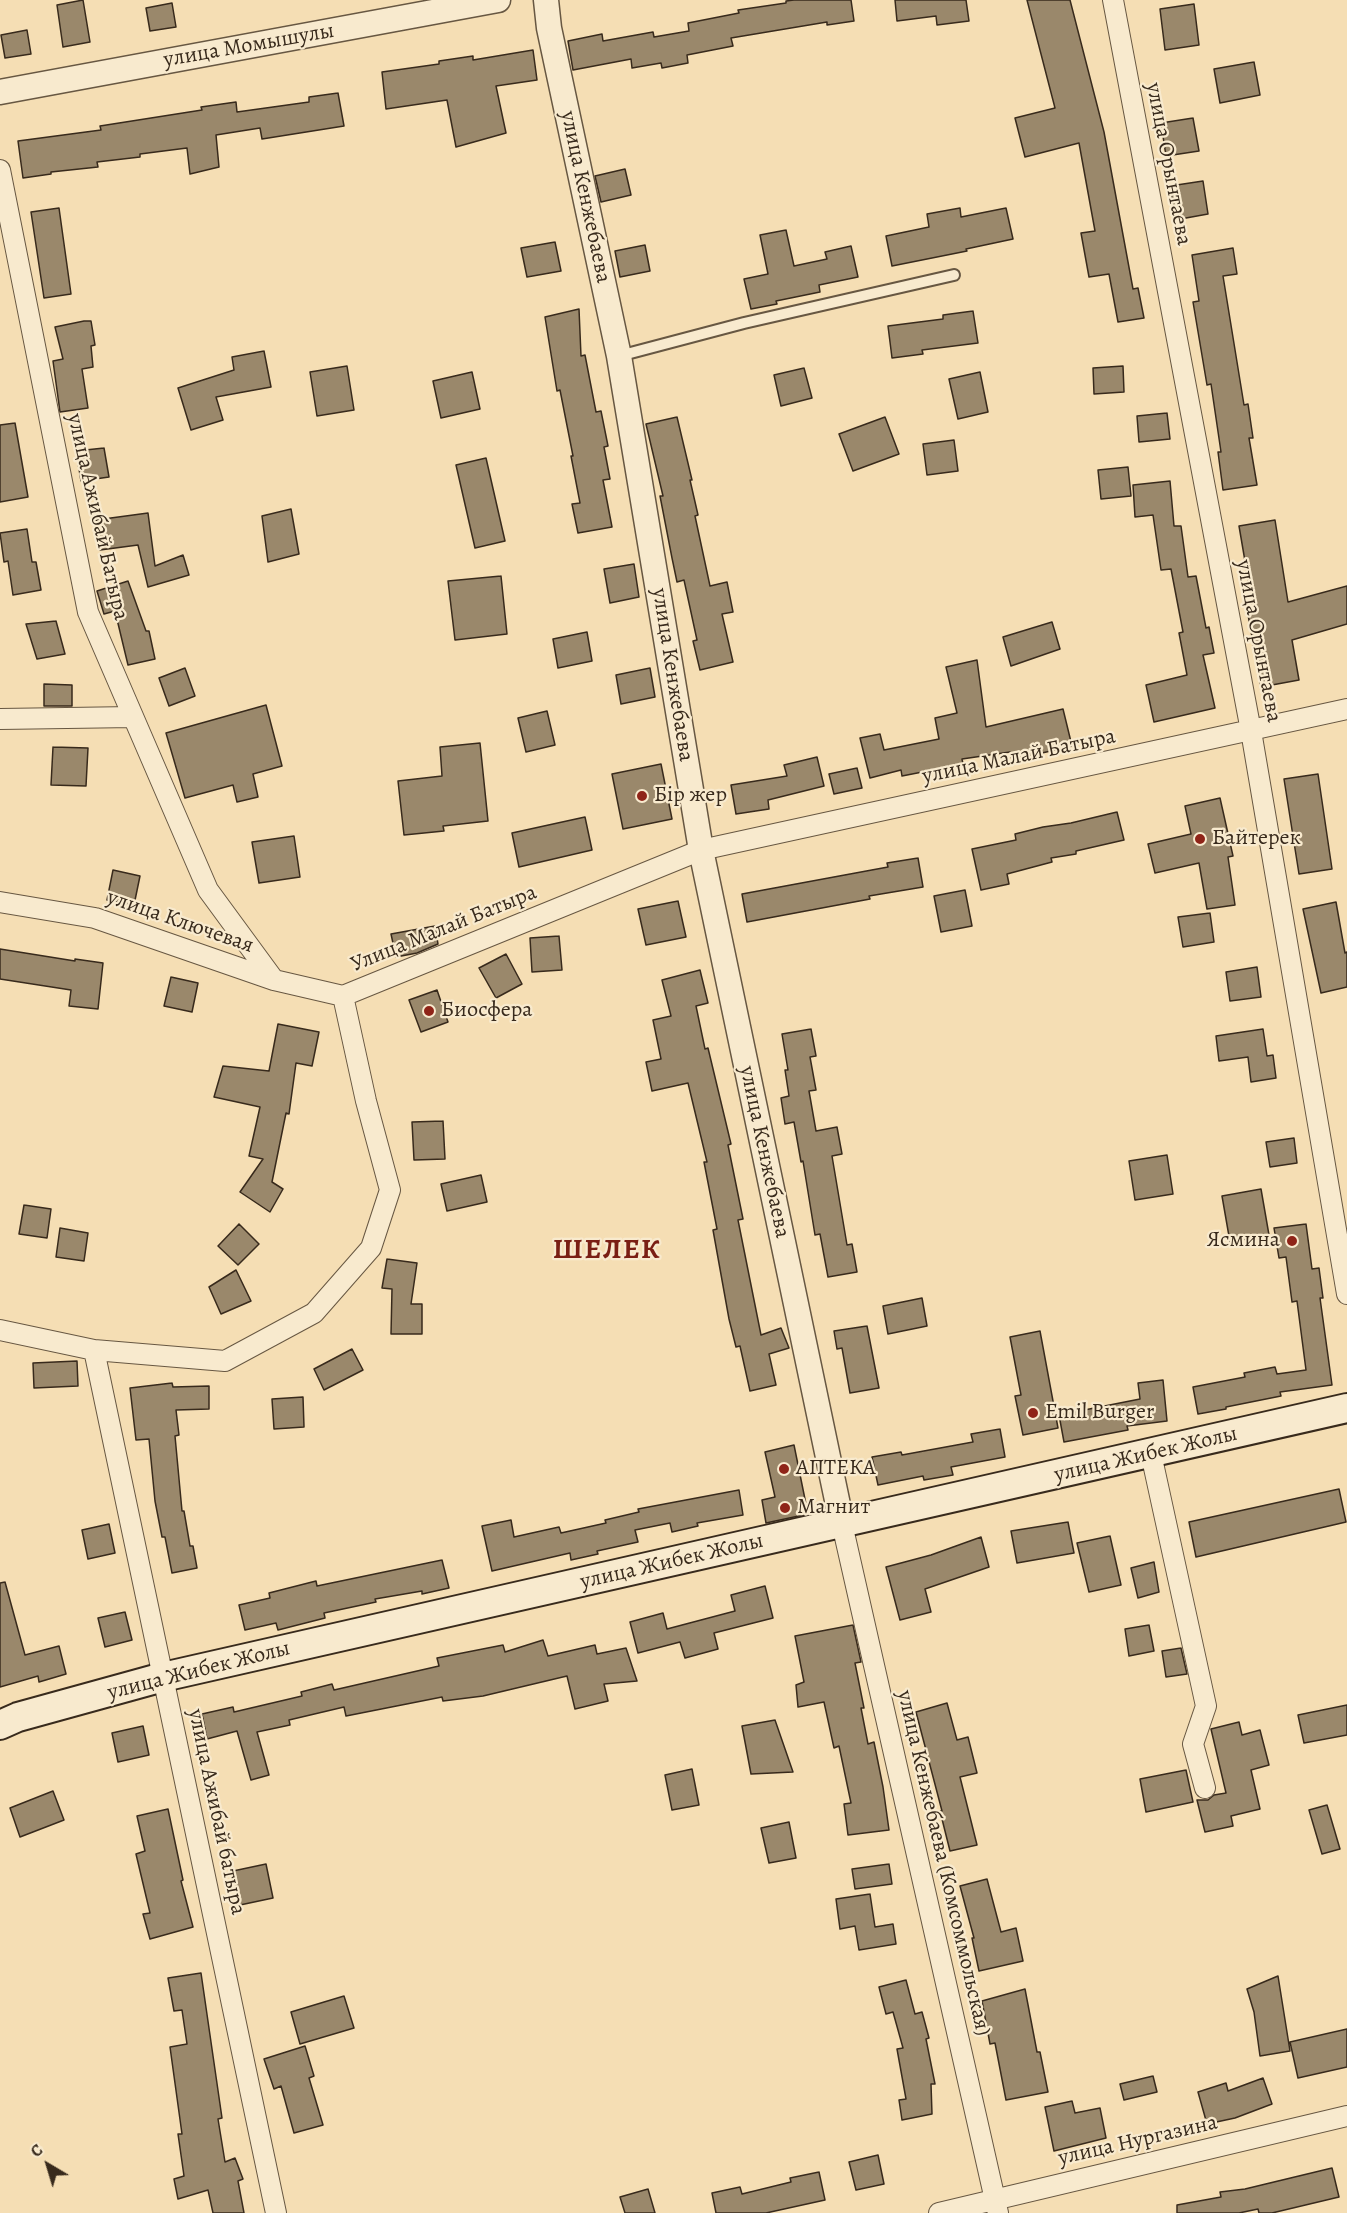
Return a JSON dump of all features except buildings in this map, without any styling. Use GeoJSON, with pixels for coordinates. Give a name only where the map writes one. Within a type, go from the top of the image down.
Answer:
{"type":"FeatureCollection","features":[{"type":"Feature","properties":{"kind":"main road","name":"улица Жибек Жолы"},"geometry":{"type":"LineString","coordinates":[[0,1725],[18,1717],[164,1677],[1347,1408]]}},
{"type":"Feature","properties":{"kind":"street","name":"улица Момышулы"},"geometry":{"type":"LineString","coordinates":[[0,92],[498,0]]}},
{"type":"Feature","properties":{"kind":"street","name":"улица Кенжебаева"},"geometry":{"type":"LineString","coordinates":[[546,0],[549,27],[619,356],[701,850],[842,1524]]}},
{"type":"Feature","properties":{"kind":"street","name":"улица Орынтаева"},"geometry":{"type":"LineString","coordinates":[[1113,0],[1251,731],[1347,1294]]}},
{"type":"Feature","properties":{"kind":"street","name":"улица Ажибай Батыра"},"geometry":{"type":"LineString","coordinates":[[0,170],[88,612],[208,890],[274,980]]}},
{"type":"Feature","properties":{"kind":"street","name":"улица Малай Батыра"},"geometry":{"type":"LineString","coordinates":[[701,850],[1347,709]]}},
{"type":"Feature","properties":{"kind":"street"},"geometry":{"type":"LineString","coordinates":[[0,719],[133,717]]}},
{"type":"Feature","properties":{"kind":"street","name":"Улица Малай Батыра"},"geometry":{"type":"LineString","coordinates":[[94,1350],[225,1361],[314,1313],[371,1248],[390,1190],[366,1101],[343,996],[701,850]]}},
{"type":"Feature","properties":{"kind":"street","name":"улица Ключевая"},"geometry":{"type":"LineString","coordinates":[[0,902],[95,918],[274,980],[343,996]]}},
{"type":"Feature","properties":{"kind":"street"},"geometry":{"type":"LineString","coordinates":[[0,1330],[94,1350]]}},
{"type":"Feature","properties":{"kind":"street","name":"улица Ажибай батыра"},"geometry":{"type":"LineString","coordinates":[[94,1350],[276,2213]]}},
{"type":"Feature","properties":{"kind":"street"},"geometry":{"type":"LineString","coordinates":[[1151,1454],[1206,1706],[1193,1744],[1205,1788]]}},
{"type":"Feature","properties":{"kind":"street","name":"улица Кенжебаева (Комсоммольская)"},"geometry":{"type":"LineString","coordinates":[[842,1524],[996,2207]]}},
{"type":"Feature","properties":{"kind":"street","name":"улица Нургазина"},"geometry":{"type":"LineString","coordinates":[[939,2213],[996,2207],[1347,2116]]}},
{"type":"Feature","properties":{"kind":"lane"},"geometry":{"type":"LineString","coordinates":[[619,356],[954,275]]}},
{"type":"Feature","properties":{"kind":"place","name":"Бір жер"},"geometry":{"type":"Point","coordinates":[642,796]}},
{"type":"Feature","properties":{"kind":"place","name":"Байтерек"},"geometry":{"type":"Point","coordinates":[1200,839]}},
{"type":"Feature","properties":{"kind":"place","name":"Биосфера"},"geometry":{"type":"Point","coordinates":[429,1011]}},
{"type":"Feature","properties":{"kind":"place","name":"Ясмина"},"geometry":{"type":"Point","coordinates":[1292,1241]}},
{"type":"Feature","properties":{"kind":"place","name":"Emil Burger"},"geometry":{"type":"Point","coordinates":[1033,1413]}},
{"type":"Feature","properties":{"kind":"place","name":"АПТЕКА"},"geometry":{"type":"Point","coordinates":[784,1469]}},
{"type":"Feature","properties":{"kind":"place","name":"Магнит"},"geometry":{"type":"Point","coordinates":[785,1508]}},
{"type":"Feature","properties":{"kind":"district","name":"ШЕЛЕК"},"geometry":{"type":"Point","coordinates":[607,1251]}}]}
